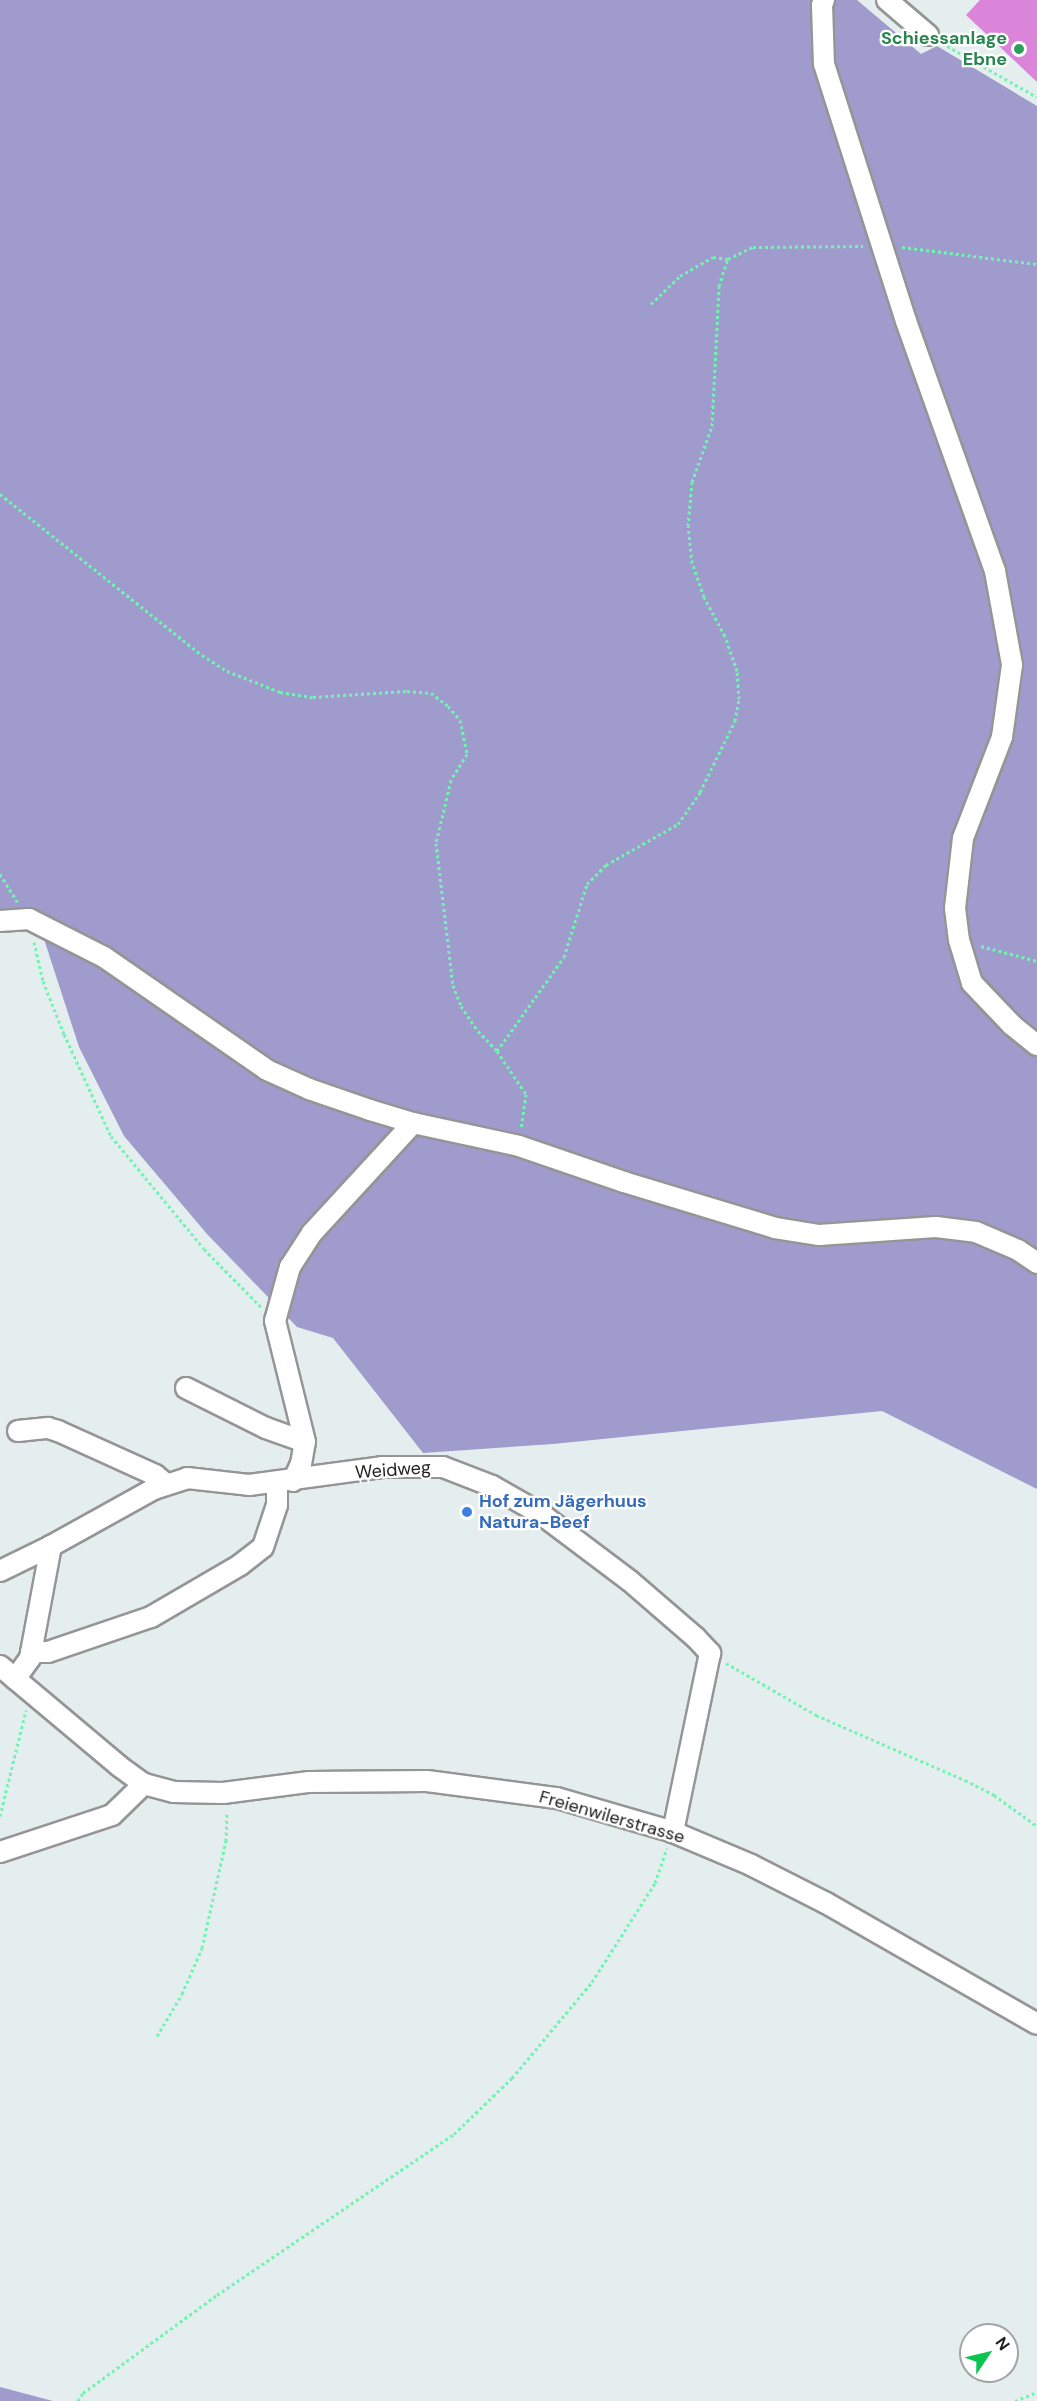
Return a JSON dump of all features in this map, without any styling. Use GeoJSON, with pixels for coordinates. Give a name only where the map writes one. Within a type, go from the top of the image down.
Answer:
{"type":"FeatureCollection","features":[{"type":"Feature","properties":{"kind":"street"},"geometry":{"type":"LineString","coordinates":[[824,0],[822,5],[824,64],[906,321],[995,571],[1012,665],[1002,737],[963,838],[956,908],[959,940],[972,982],[1012,1025],[1037,1046]]}},
{"type":"Feature","properties":{"kind":"street"},"geometry":{"type":"LineString","coordinates":[[886,0],[928,35]]}},
{"type":"Feature","properties":{"kind":"street"},"geometry":{"type":"LineString","coordinates":[[0,921],[29,919],[104,957],[267,1070],[309,1089],[413,1123],[519,1146],[624,1182],[775,1228],[819,1235],[936,1227],[976,1232],[1018,1250],[1037,1263]]}},
{"type":"Feature","properties":{"kind":"street"},"geometry":{"type":"LineString","coordinates":[[31,1652],[48,1652],[151,1617],[240,1565],[263,1547],[285,1482],[302,1464],[305,1442],[275,1321],[290,1267],[312,1233],[413,1123]]}},
{"type":"Feature","properties":{"kind":"street"},"geometry":{"type":"LineString","coordinates":[[186,1388],[266,1428],[305,1442]]}},
{"type":"Feature","properties":{"kind":"street"},"geometry":{"type":"LineString","coordinates":[[18,1431],[48,1428],[58,1431],[155,1475],[165,1484]]}},
{"type":"Feature","properties":{"kind":"street","name":"Weidweg"},"geometry":{"type":"LineString","coordinates":[[0,1571],[165,1484],[187,1478],[249,1485],[285,1482],[382,1467],[443,1467],[492,1485],[541,1514],[630,1581],[710,1653]]}},
{"type":"Feature","properties":{"kind":"street"},"geometry":{"type":"LineString","coordinates":[[0,1852],[112,1815],[144,1784],[119,1766],[8,1673],[31,1652],[51,1546]]}},
{"type":"Feature","properties":{"kind":"street"},"geometry":{"type":"LineString","coordinates":[[673,1832],[710,1653]]}},
{"type":"Feature","properties":{"kind":"street","name":"Freienwilerstrasse"},"geometry":{"type":"LineString","coordinates":[[144,1784],[174,1792],[223,1792],[309,1782],[427,1781],[557,1798],[673,1832],[751,1865],[826,1903],[1037,2024]]}},
{"type":"Feature","properties":{"kind":"path"},"geometry":{"type":"LineString","coordinates":[[928,35],[1037,97]]}},
{"type":"Feature","properties":{"kind":"path"},"geometry":{"type":"LineString","coordinates":[[883,244],[1037,264]]}},
{"type":"Feature","properties":{"kind":"path"},"geometry":{"type":"LineString","coordinates":[[651,304],[680,276],[713,257],[728,259],[753,247],[859,246]]}},
{"type":"Feature","properties":{"kind":"path"},"geometry":{"type":"LineString","coordinates":[[497,1051],[564,957],[586,884],[606,865],[678,824],[700,792],[735,721],[739,699],[737,670],[725,636],[704,597],[692,563],[688,526],[692,482],[712,426],[719,286],[728,259]]}},
{"type":"Feature","properties":{"kind":"path"},"geometry":{"type":"LineString","coordinates":[[0,494],[202,655],[243,679],[280,692],[313,697],[407,691],[431,693],[448,706],[460,720],[466,754],[451,780],[436,843],[453,985],[467,1014],[497,1051],[526,1094],[519,1146]]}},
{"type":"Feature","properties":{"kind":"path"},"geometry":{"type":"LineString","coordinates":[[0,874],[29,919],[43,981],[89,1091],[111,1136],[204,1249],[275,1321]]}},
{"type":"Feature","properties":{"kind":"path"},"geometry":{"type":"LineString","coordinates":[[959,940],[1037,961]]}},
{"type":"Feature","properties":{"kind":"path"},"geometry":{"type":"LineString","coordinates":[[1031,960],[1037,956]]}},
{"type":"Feature","properties":{"kind":"path"},"geometry":{"type":"LineString","coordinates":[[710,1653],[816,1715],[965,1780],[1003,1801],[1037,1826]]}},
{"type":"Feature","properties":{"kind":"path"},"geometry":{"type":"LineString","coordinates":[[0,1816],[22,1720],[34,1695]]}},
{"type":"Feature","properties":{"kind":"path"},"geometry":{"type":"LineString","coordinates":[[157,2036],[182,1994],[202,1948],[226,1841],[227,1805],[223,1792]]}},
{"type":"Feature","properties":{"kind":"path"},"geometry":{"type":"LineString","coordinates":[[78,2401],[83,2394],[217,2295],[454,2134],[512,2078],[592,1982],[655,1883],[673,1832]]}},
{"type":"Feature","properties":{"kind":"path"},"geometry":{"type":"LineString","coordinates":[[1015,2401],[1037,2392]]}},
{"type":"Feature","properties":{"kind":"shaded area"},"geometry":{"type":"Polygon","coordinates":[[[0,0],[857,0],[921,54],[937,46],[1037,106],[1037,1489],[882,1411],[553,1444],[423,1453],[333,1338],[297,1327],[207,1234],[124,1136],[79,1047],[44,939],[0,914],[0,0]]]}},
{"type":"Feature","properties":{"kind":"shaded area","name":"Schiessanlage Ebne"},"geometry":{"type":"Polygon","coordinates":[[[980,0],[1037,0],[1037,82],[966,15],[980,0]]]}},
{"type":"Feature","properties":{"kind":"shaded area"},"geometry":{"type":"Polygon","coordinates":[[[0,2387],[53,2401],[0,2401],[0,2387]]]}},
{"type":"Feature","properties":{"kind":"place","name":"Schiessanlage Ebne"},"geometry":{"type":"Point","coordinates":[1019,49]}},
{"type":"Feature","properties":{"kind":"place","name":"Hof zum Jägerhuus Natura-Beef"},"geometry":{"type":"Point","coordinates":[467,1512]}}]}
